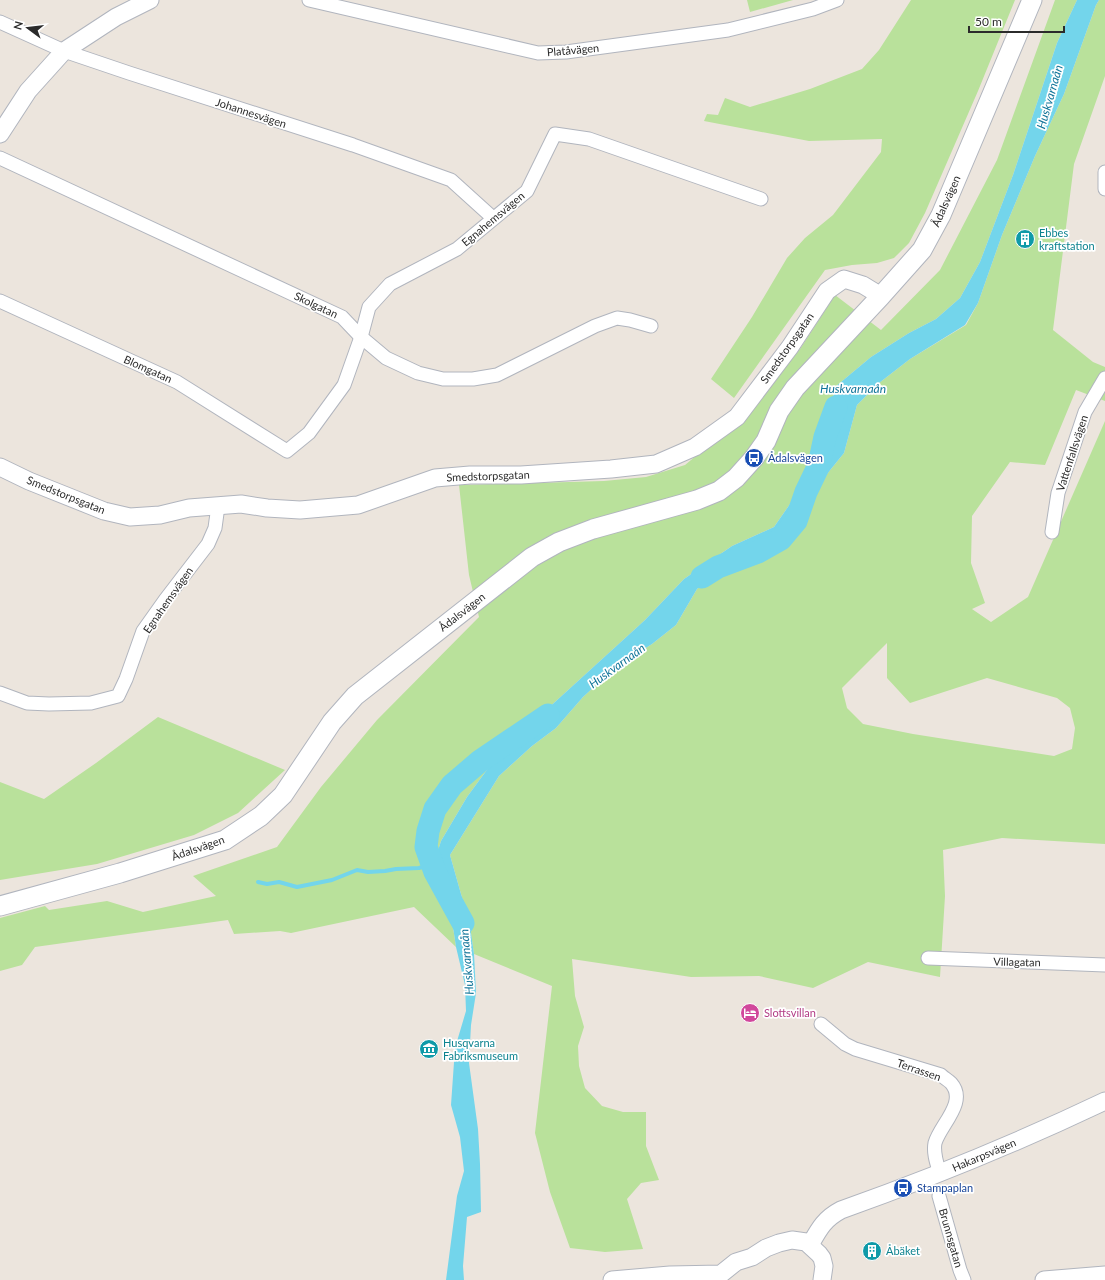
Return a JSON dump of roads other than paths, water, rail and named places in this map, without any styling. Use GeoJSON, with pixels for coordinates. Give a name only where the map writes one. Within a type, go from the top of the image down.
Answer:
{"type":"FeatureCollection","features":[{"type":"Feature","properties":{"kind":"main road","name":"Ådalsvägen"},"geometry":{"type":"LineString","coordinates":[[0,906],[120,873],[225,840],[261,816],[283,795],[332,722],[355,696],[532,557],[559,542],[593,529],[697,500],[719,491],[736,478],[754,458],[766,441],[779,411],[795,388],[922,250],[941,215],[1032,0]]}},
{"type":"Feature","properties":{"kind":"street"},"geometry":{"type":"LineString","coordinates":[[0,134],[28,91],[64,51],[116,17],[150,0]]}},
{"type":"Feature","properties":{"kind":"street","name":"Platåvägen"},"geometry":{"type":"LineString","coordinates":[[309,0],[538,53],[566,52],[728,30],[813,9],[837,0]]}},
{"type":"Feature","properties":{"kind":"street","name":"Johannesvägen"},"geometry":{"type":"LineString","coordinates":[[0,22],[64,51],[353,145],[451,180],[493,218]]}},
{"type":"Feature","properties":{"kind":"street","name":"Egnahemsvägen"},"geometry":{"type":"LineString","coordinates":[[287,451],[309,434],[344,385],[361,337],[369,307],[390,284],[457,249],[526,191],[555,134],[590,139],[761,199]]}},
{"type":"Feature","properties":{"kind":"street","name":"Skolgatan"},"geometry":{"type":"LineString","coordinates":[[0,158],[342,317],[361,337],[386,358],[418,373],[443,379],[472,379],[497,375],[595,326],[617,318],[651,326]]}},
{"type":"Feature","properties":{"kind":"street"},"geometry":{"type":"LineString","coordinates":[[1105,172],[1105,189]]}},
{"type":"Feature","properties":{"kind":"street","name":"Smedstorpsgatan"},"geometry":{"type":"LineString","coordinates":[[0,467],[29,481],[104,511],[130,517],[160,515],[189,508],[241,504],[267,508],[300,510],[358,505],[435,478],[470,475],[522,475],[611,470],[656,464],[695,447],[737,417],[790,347],[827,291],[844,279],[863,285],[881,296]]}},
{"type":"Feature","properties":{"kind":"street","name":"Blomgatan"},"geometry":{"type":"LineString","coordinates":[[0,301],[177,382],[287,451]]}},
{"type":"Feature","properties":{"kind":"street","name":"Vattenfallsvägen"},"geometry":{"type":"LineString","coordinates":[[1052,532],[1058,493],[1085,412],[1105,378]]}},
{"type":"Feature","properties":{"kind":"street","name":"Egnahemsvägen"},"geometry":{"type":"LineString","coordinates":[[0,693],[27,703],[49,704],[91,703],[118,696],[144,631],[165,600],[208,544],[215,528],[218,506]]}},
{"type":"Feature","properties":{"kind":"street","name":"Villagatan"},"geometry":{"type":"LineString","coordinates":[[928,958],[1105,965]]}},
{"type":"Feature","properties":{"kind":"street","name":"Terrassen"},"geometry":{"type":"LineString","coordinates":[[821,1024],[845,1044],[855,1049],[941,1075],[952,1084],[956,1095],[954,1109],[939,1133],[935,1144],[935,1156],[940,1174]]}},
{"type":"Feature","properties":{"kind":"street","name":"Hakarpsvägen"},"geometry":{"type":"LineString","coordinates":[[810,1245],[820,1227],[836,1213],[940,1174],[1045,1129],[1105,1101]]}},
{"type":"Feature","properties":{"kind":"street","name":"Brunnsgatan"},"geometry":{"type":"LineString","coordinates":[[940,1196],[964,1280]]}},
{"type":"Feature","properties":{"kind":"street"},"geometry":{"type":"LineString","coordinates":[[612,1280],[693,1274],[723,1277],[736,1262],[752,1257],[766,1248],[785,1240],[798,1240],[810,1245],[820,1254],[824,1266],[822,1280]]}},
{"type":"Feature","properties":{"kind":"street"},"geometry":{"type":"LineString","coordinates":[[1044,1280],[1105,1275]]}},
{"type":"Feature","properties":{"kind":"water","name":"Huskvarnaån"},"geometry":{"type":"Polygon","coordinates":[[[1077,0],[1099,0],[1064,94],[1035,156],[1002,235],[978,303],[965,325],[910,359],[879,383],[857,405],[844,453],[827,474],[806,514],[762,553],[740,556],[697,589],[676,625],[652,644],[617,666],[583,697],[556,728],[532,746],[499,776],[450,855],[470,926],[474,954],[476,993],[471,1025],[469,1063],[478,1129],[481,1212],[467,1217],[463,1266],[464,1280],[446,1280],[457,1196],[464,1171],[460,1137],[451,1105],[455,1048],[466,1011],[465,985],[456,947],[448,894],[434,863],[441,841],[467,797],[500,752],[645,620],[684,579],[732,546],[774,527],[790,504],[824,447],[835,387],[871,357],[909,333],[936,319],[960,298],[980,262],[1013,175],[1057,43],[1077,0]]]}},
{"type":"Feature","properties":{"kind":"waterway","name":"Huskvarnaån"},"geometry":{"type":"LineString","coordinates":[[702,577],[718,567],[758,552],[781,539],[796,521],[806,492],[819,465],[825,437],[836,407]]}},
{"type":"Feature","properties":{"kind":"waterway","name":"Huskvarnaån"},"geometry":{"type":"LineString","coordinates":[[463,923],[435,872],[426,847],[428,831],[435,809],[452,785],[480,761],[548,715]]}},
{"type":"Feature","properties":{"kind":"waterway"},"geometry":{"type":"LineString","coordinates":[[258,882],[267,884],[279,882],[297,887],[332,880],[357,870],[368,872],[385,871],[419,868],[432,864]]}},
{"type":"Feature","properties":{"kind":"place","name":"Ebbes kraftstation"},"geometry":{"type":"Point","coordinates":[1025,239]}},
{"type":"Feature","properties":{"kind":"place","name":"Ådalsvägen"},"geometry":{"type":"Point","coordinates":[754,458]}},
{"type":"Feature","properties":{"kind":"place","name":"Slottsvillan"},"geometry":{"type":"Point","coordinates":[750,1013]}},
{"type":"Feature","properties":{"kind":"place","name":"Husqvarna Fabriksmuseum"},"geometry":{"type":"Point","coordinates":[429,1049]}},
{"type":"Feature","properties":{"kind":"place","name":"Stampaplan"},"geometry":{"type":"Point","coordinates":[903,1188]}},
{"type":"Feature","properties":{"kind":"place","name":"Åbäket"},"geometry":{"type":"Point","coordinates":[872,1251]}}]}
